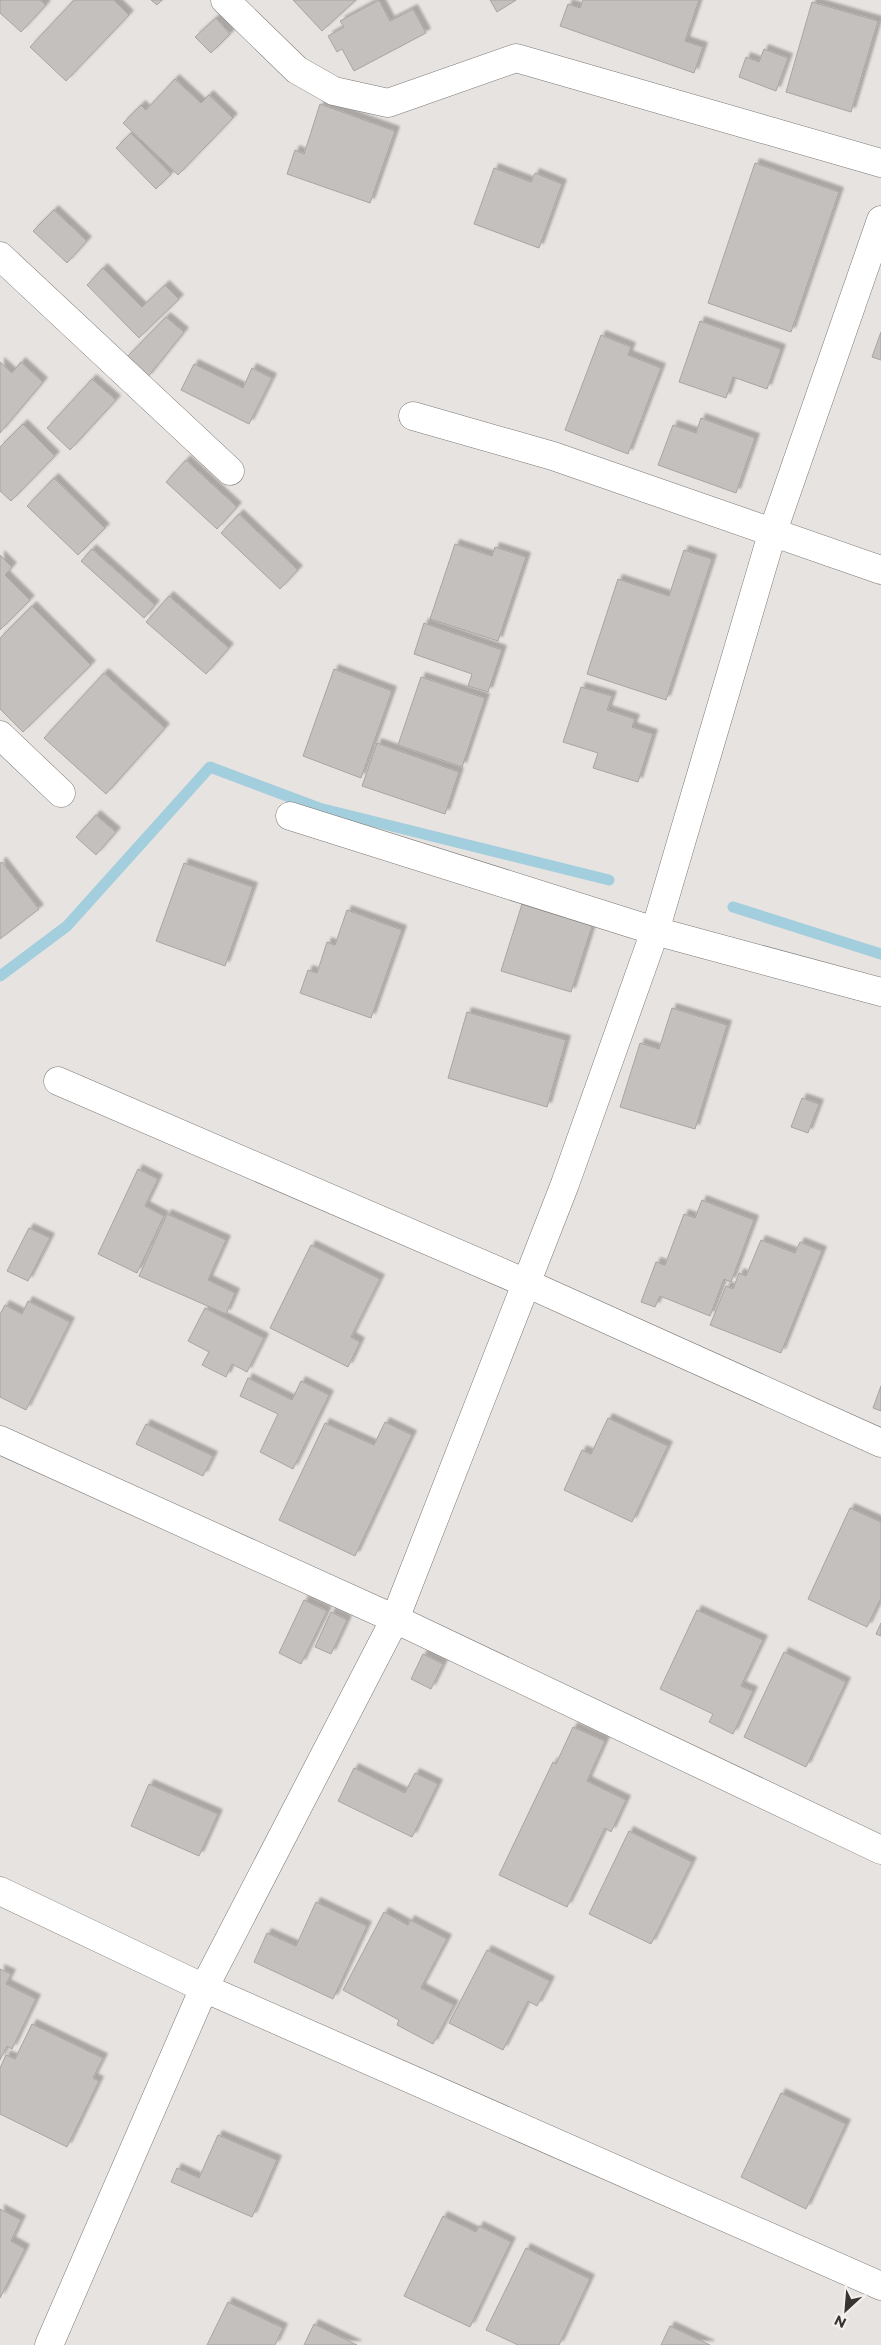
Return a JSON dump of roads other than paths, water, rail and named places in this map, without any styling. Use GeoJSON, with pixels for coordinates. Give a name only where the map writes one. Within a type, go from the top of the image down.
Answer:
{"type":"FeatureCollection","features":[{"type":"Feature","properties":{"kind":"street"},"geometry":{"type":"LineString","coordinates":[[225,0],[297,70],[334,91],[388,103],[516,58],[881,163]]}},
{"type":"Feature","properties":{"kind":"street"},"geometry":{"type":"LineString","coordinates":[[49,2345],[204,1988],[395,1619],[564,1184],[655,931],[772,534],[881,220]]}},
{"type":"Feature","properties":{"kind":"street"},"geometry":{"type":"LineString","coordinates":[[0,256],[230,470]]}},
{"type":"Feature","properties":{"kind":"street"},"geometry":{"type":"LineString","coordinates":[[413,416],[553,456],[772,534],[881,570]]}},
{"type":"Feature","properties":{"kind":"street"},"geometry":{"type":"LineString","coordinates":[[0,735],[61,793]]}},
{"type":"Feature","properties":{"kind":"street"},"geometry":{"type":"LineString","coordinates":[[290,816],[655,931],[881,992]]}},
{"type":"Feature","properties":{"kind":"street"},"geometry":{"type":"LineString","coordinates":[[58,1080],[526,1283],[881,1443]]}},
{"type":"Feature","properties":{"kind":"street"},"geometry":{"type":"LineString","coordinates":[[0,1440],[395,1619],[881,1850]]}},
{"type":"Feature","properties":{"kind":"street"},"geometry":{"type":"LineString","coordinates":[[0,1891],[204,1988],[881,2286]]}},
{"type":"Feature","properties":{"kind":"waterway"},"geometry":{"type":"LineString","coordinates":[[0,976],[67,926],[210,767],[319,808],[609,880]]}},
{"type":"Feature","properties":{"kind":"waterway"},"geometry":{"type":"LineString","coordinates":[[733,907],[881,954]]}}]}
